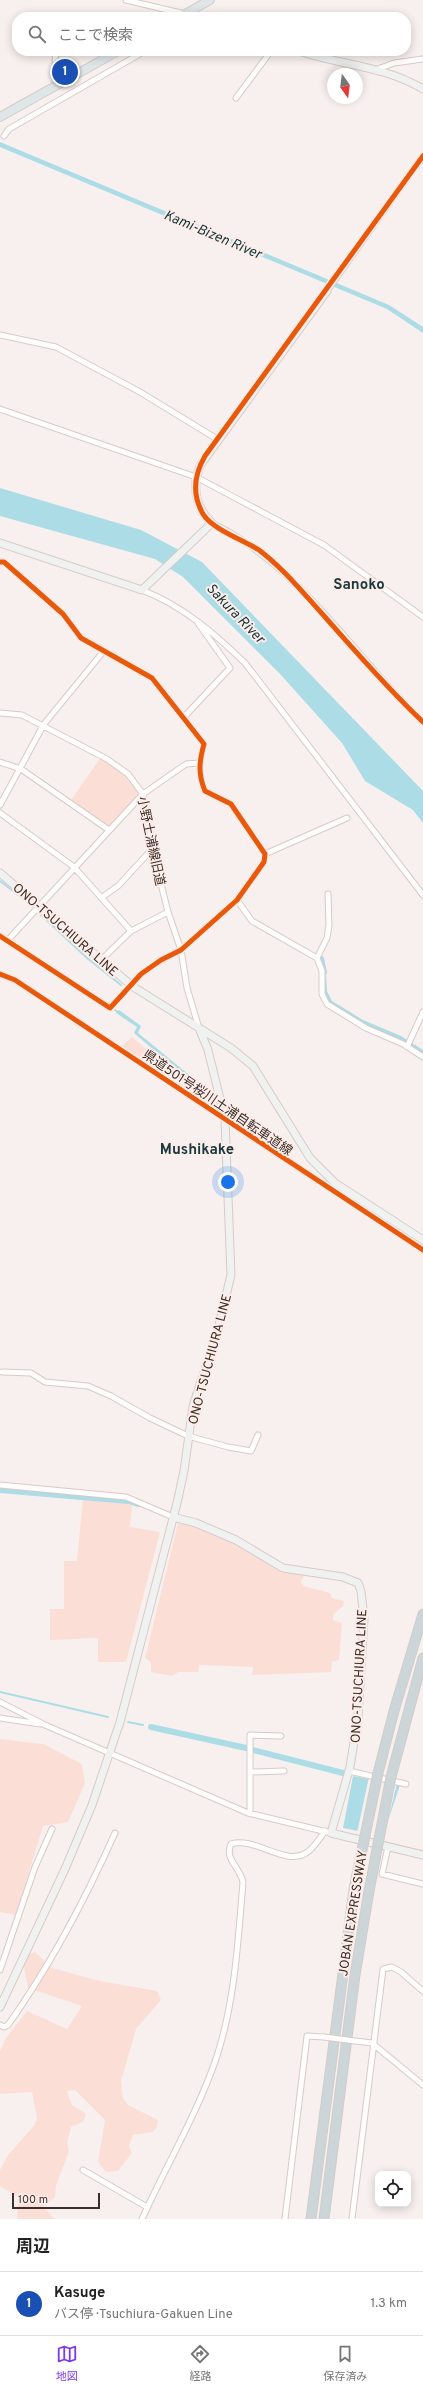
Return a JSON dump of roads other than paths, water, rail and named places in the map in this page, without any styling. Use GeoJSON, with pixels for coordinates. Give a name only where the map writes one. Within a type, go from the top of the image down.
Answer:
{"type":"FeatureCollection","features":[{"type":"Feature","properties":{"kind":"highway","name":"JOBAN EXPRESSWAY"},"geometry":{"type":"LineString","coordinates":[[311,2219],[354,1889],[378,1773],[394,1712],[423,1614]]}},
{"type":"Feature","properties":{"kind":"highway","name":"JOBAN EXPRESSWAY"},"geometry":{"type":"LineString","coordinates":[[324,2219],[354,1982],[369,1891],[391,1777],[423,1658]]}},
{"type":"Feature","properties":{"kind":"main road"},"geometry":{"type":"LineString","coordinates":[[192,12],[210,0]]}},
{"type":"Feature","properties":{"kind":"main road"},"geometry":{"type":"LineString","coordinates":[[0,117],[109,56]]}},
{"type":"Feature","properties":{"kind":"main road"},"geometry":{"type":"LineString","coordinates":[[316,56],[378,69],[423,89]]}},
{"type":"Feature","properties":{"kind":"main road"},"geometry":{"type":"LineString","coordinates":[[0,543],[144,588],[212,523],[199,507],[195,487],[196,476],[201,464],[217,439],[327,290]]}},
{"type":"Feature","properties":{"kind":"main road","name":"ONO-TSUCHIURA LINE"},"geometry":{"type":"LineString","coordinates":[[0,873],[100,961],[132,986],[199,1028],[208,1050],[225,1119],[231,1275],[217,1333],[193,1406],[184,1471],[173,1517],[196,1522],[236,1540],[283,1568],[343,1577],[358,1583],[363,1604],[363,1639],[358,1717],[349,1771],[328,1832]]}},
{"type":"Feature","properties":{"kind":"main road"},"geometry":{"type":"LineString","coordinates":[[199,1028],[231,1048],[253,1066],[297,1140],[323,1172],[335,1183],[423,1240]]}},
{"type":"Feature","properties":{"kind":"main road"},"geometry":{"type":"LineString","coordinates":[[0,2007],[11,1987],[77,1843],[110,1754],[173,1517]]}},
{"type":"Feature","properties":{"kind":"main road"},"geometry":{"type":"LineString","coordinates":[[328,1832],[423,1855]]}},
{"type":"Feature","properties":{"kind":"street"},"geometry":{"type":"LineString","coordinates":[[126,0],[168,8],[177,12]]}},
{"type":"Feature","properties":{"kind":"street"},"geometry":{"type":"LineString","coordinates":[[56,56],[55,61],[72,68],[77,74]]}},
{"type":"Feature","properties":{"kind":"street"},"geometry":{"type":"LineString","coordinates":[[4,136],[9,129],[136,56]]}},
{"type":"Feature","properties":{"kind":"street"},"geometry":{"type":"LineString","coordinates":[[236,98],[267,56]]}},
{"type":"Feature","properties":{"kind":"street"},"geometry":{"type":"LineString","coordinates":[[378,69],[394,63],[423,59]]}},
{"type":"Feature","properties":{"kind":"street"},"geometry":{"type":"LineString","coordinates":[[327,290],[423,156]]}},
{"type":"Feature","properties":{"kind":"street"},"geometry":{"type":"LineString","coordinates":[[0,335],[56,347],[140,392],[217,439]]}},
{"type":"Feature","properties":{"kind":"street"},"geometry":{"type":"LineString","coordinates":[[0,409],[196,476],[324,545],[423,617]]}},
{"type":"Feature","properties":{"kind":"street"},"geometry":{"type":"LineString","coordinates":[[212,523],[259,550],[287,574],[376,674],[423,722]]}},
{"type":"Feature","properties":{"kind":"street"},"geometry":{"type":"LineString","coordinates":[[0,562],[4,562],[63,614],[81,638],[103,652],[152,678],[204,744],[199,763],[200,780],[205,791],[231,804],[265,854],[264,862],[237,900],[181,950],[161,960],[141,974],[132,986],[110,1008],[0,936]]}},
{"type":"Feature","properties":{"kind":"street"},"geometry":{"type":"LineString","coordinates":[[144,588],[183,610],[194,618],[245,663],[423,895]]}},
{"type":"Feature","properties":{"kind":"street"},"geometry":{"type":"LineString","coordinates":[[184,717],[230,668],[194,618]]}},
{"type":"Feature","properties":{"kind":"street"},"geometry":{"type":"LineString","coordinates":[[0,805],[21,769],[44,724],[103,652]]}},
{"type":"Feature","properties":{"kind":"street","name":"小野土浦線旧道"},"geometry":{"type":"LineString","coordinates":[[0,713],[22,715],[44,724],[107,759],[128,774],[143,794],[168,912],[181,950],[190,1000],[199,1028]]}},
{"type":"Feature","properties":{"kind":"street"},"geometry":{"type":"LineString","coordinates":[[0,762],[21,769],[109,830]]}},
{"type":"Feature","properties":{"kind":"street"},"geometry":{"type":"LineString","coordinates":[[7,941],[38,905],[143,794],[186,764],[199,763]]}},
{"type":"Feature","properties":{"kind":"street"},"geometry":{"type":"LineString","coordinates":[[0,813],[74,867],[132,931]]}},
{"type":"Feature","properties":{"kind":"street"},"geometry":{"type":"LineString","coordinates":[[265,854],[347,818]]}},
{"type":"Feature","properties":{"kind":"street"},"geometry":{"type":"LineString","coordinates":[[101,898],[118,886],[154,847]]}},
{"type":"Feature","properties":{"kind":"street"},"geometry":{"type":"LineString","coordinates":[[317,958],[327,938],[329,925],[328,894]]}},
{"type":"Feature","properties":{"kind":"street"},"geometry":{"type":"LineString","coordinates":[[237,900],[252,921],[317,958],[322,971],[322,994],[327,1004],[366,1028],[407,1047],[423,1057]]}},
{"type":"Feature","properties":{"kind":"street"},"geometry":{"type":"LineString","coordinates":[[100,961],[132,931],[168,912]]}},
{"type":"Feature","properties":{"kind":"street"},"geometry":{"type":"LineString","coordinates":[[407,1047],[423,1012]]}},
{"type":"Feature","properties":{"kind":"street"},"geometry":{"type":"LineString","coordinates":[[2,1372],[32,1373],[45,1382],[88,1386],[111,1396],[150,1418],[188,1436],[228,1447],[251,1451],[258,1435]]}},
{"type":"Feature","properties":{"kind":"street"},"geometry":{"type":"LineString","coordinates":[[0,1486],[126,1497],[173,1517]]}},
{"type":"Feature","properties":{"kind":"street"},"geometry":{"type":"LineString","coordinates":[[0,1702],[45,1725],[250,1814],[328,1832]]}},
{"type":"Feature","properties":{"kind":"street"},"geometry":{"type":"LineString","coordinates":[[0,1718],[45,1725]]}},
{"type":"Feature","properties":{"kind":"street"},"geometry":{"type":"LineString","coordinates":[[250,1814],[250,1735],[281,1736]]}},
{"type":"Feature","properties":{"kind":"street"},"geometry":{"type":"LineString","coordinates":[[250,1772],[284,1771]]}},
{"type":"Feature","properties":{"kind":"street"},"geometry":{"type":"LineString","coordinates":[[349,1771],[406,1784]]}},
{"type":"Feature","properties":{"kind":"street"},"geometry":{"type":"LineString","coordinates":[[0,1970],[35,1867],[52,1829]]}},
{"type":"Feature","properties":{"kind":"street"},"geometry":{"type":"LineString","coordinates":[[142,2219],[204,2089],[216,2058],[229,2007],[237,1955],[243,1882],[240,1870],[229,1856],[228,1851],[231,1844],[240,1842],[281,1854],[297,1856],[311,1850],[328,1832]]}},
{"type":"Feature","properties":{"kind":"street"},"geometry":{"type":"LineString","coordinates":[[0,2025],[4,2027],[8,2025],[41,1977],[101,1864],[115,1834]]}},
{"type":"Feature","properties":{"kind":"street"},"geometry":{"type":"LineString","coordinates":[[388,1847],[382,1874],[423,1884]]}},
{"type":"Feature","properties":{"kind":"street"},"geometry":{"type":"LineString","coordinates":[[352,2219],[359,2173],[372,2043],[383,1969],[392,1967],[401,1972],[423,1991]]}},
{"type":"Feature","properties":{"kind":"street"},"geometry":{"type":"LineString","coordinates":[[285,2219],[307,2036],[372,2043],[423,2085]]}},
{"type":"Feature","properties":{"kind":"street"},"geometry":{"type":"LineString","coordinates":[[83,2170],[147,2207]]}},
{"type":"Feature","properties":{"kind":"water","name":"Kami-Bizen River"},"geometry":{"type":"Polygon","coordinates":[[[0,142],[389,305],[423,327],[423,333],[387,309],[0,147],[0,142]]]}},
{"type":"Feature","properties":{"kind":"water","name":"Sakura River"},"geometry":{"type":"Polygon","coordinates":[[[0,488],[141,530],[202,562],[423,791],[423,823],[413,810],[365,781],[342,743],[281,675],[183,577],[155,559],[0,516],[0,488]]]}},
{"type":"Feature","properties":{"kind":"water"},"geometry":{"type":"Polygon","coordinates":[[[326,971],[327,991],[332,1001],[363,1020],[401,1036],[423,1050],[423,1054],[399,1039],[369,1027],[330,1004],[323,993],[326,971]]]}},
{"type":"Feature","properties":{"kind":"water"},"geometry":{"type":"Polygon","coordinates":[[[119,1010],[141,1026],[138,1033],[199,1083],[219,1096],[216,1099],[196,1086],[134,1033],[137,1027],[116,1013],[119,1010]]]}},
{"type":"Feature","properties":{"kind":"water"},"geometry":{"type":"Polygon","coordinates":[[[353,1776],[400,1785],[383,1836],[343,1828],[353,1776]]]}},
{"type":"Feature","properties":{"kind":"waterway"},"geometry":{"type":"LineString","coordinates":[[0,881],[30,904]]}},
{"type":"Feature","properties":{"kind":"waterway"},"geometry":{"type":"LineString","coordinates":[[39,913],[87,958],[121,985]]}},
{"type":"Feature","properties":{"kind":"waterway"},"geometry":{"type":"LineString","coordinates":[[321,959],[324,972]]}},
{"type":"Feature","properties":{"kind":"waterway"},"geometry":{"type":"LineString","coordinates":[[115,1010],[119,1013]]}},
{"type":"Feature","properties":{"kind":"waterway"},"geometry":{"type":"LineString","coordinates":[[0,1490],[128,1501],[138,1504]]}},
{"type":"Feature","properties":{"kind":"waterway"},"geometry":{"type":"LineString","coordinates":[[0,1692],[108,1717]]}},
{"type":"Feature","properties":{"kind":"waterway"},"geometry":{"type":"LineString","coordinates":[[128,1722],[143,1725]]}},
{"type":"Feature","properties":{"kind":"waterway"},"geometry":{"type":"LineString","coordinates":[[151,1727],[246,1748]]}},
{"type":"Feature","properties":{"kind":"waterway"},"geometry":{"type":"LineString","coordinates":[[253,1750],[343,1773]]}},
{"type":"Feature","properties":{"kind":"place","name":"Kasuge"},"geometry":{"type":"Point","coordinates":[65,72]}},
{"type":"Feature","properties":{"kind":"district","name":"Sanoko"},"geometry":{"type":"Point","coordinates":[359,584]}},
{"type":"Feature","properties":{"kind":"district","name":"Mushikake"},"geometry":{"type":"Point","coordinates":[197,1149]}}]}
